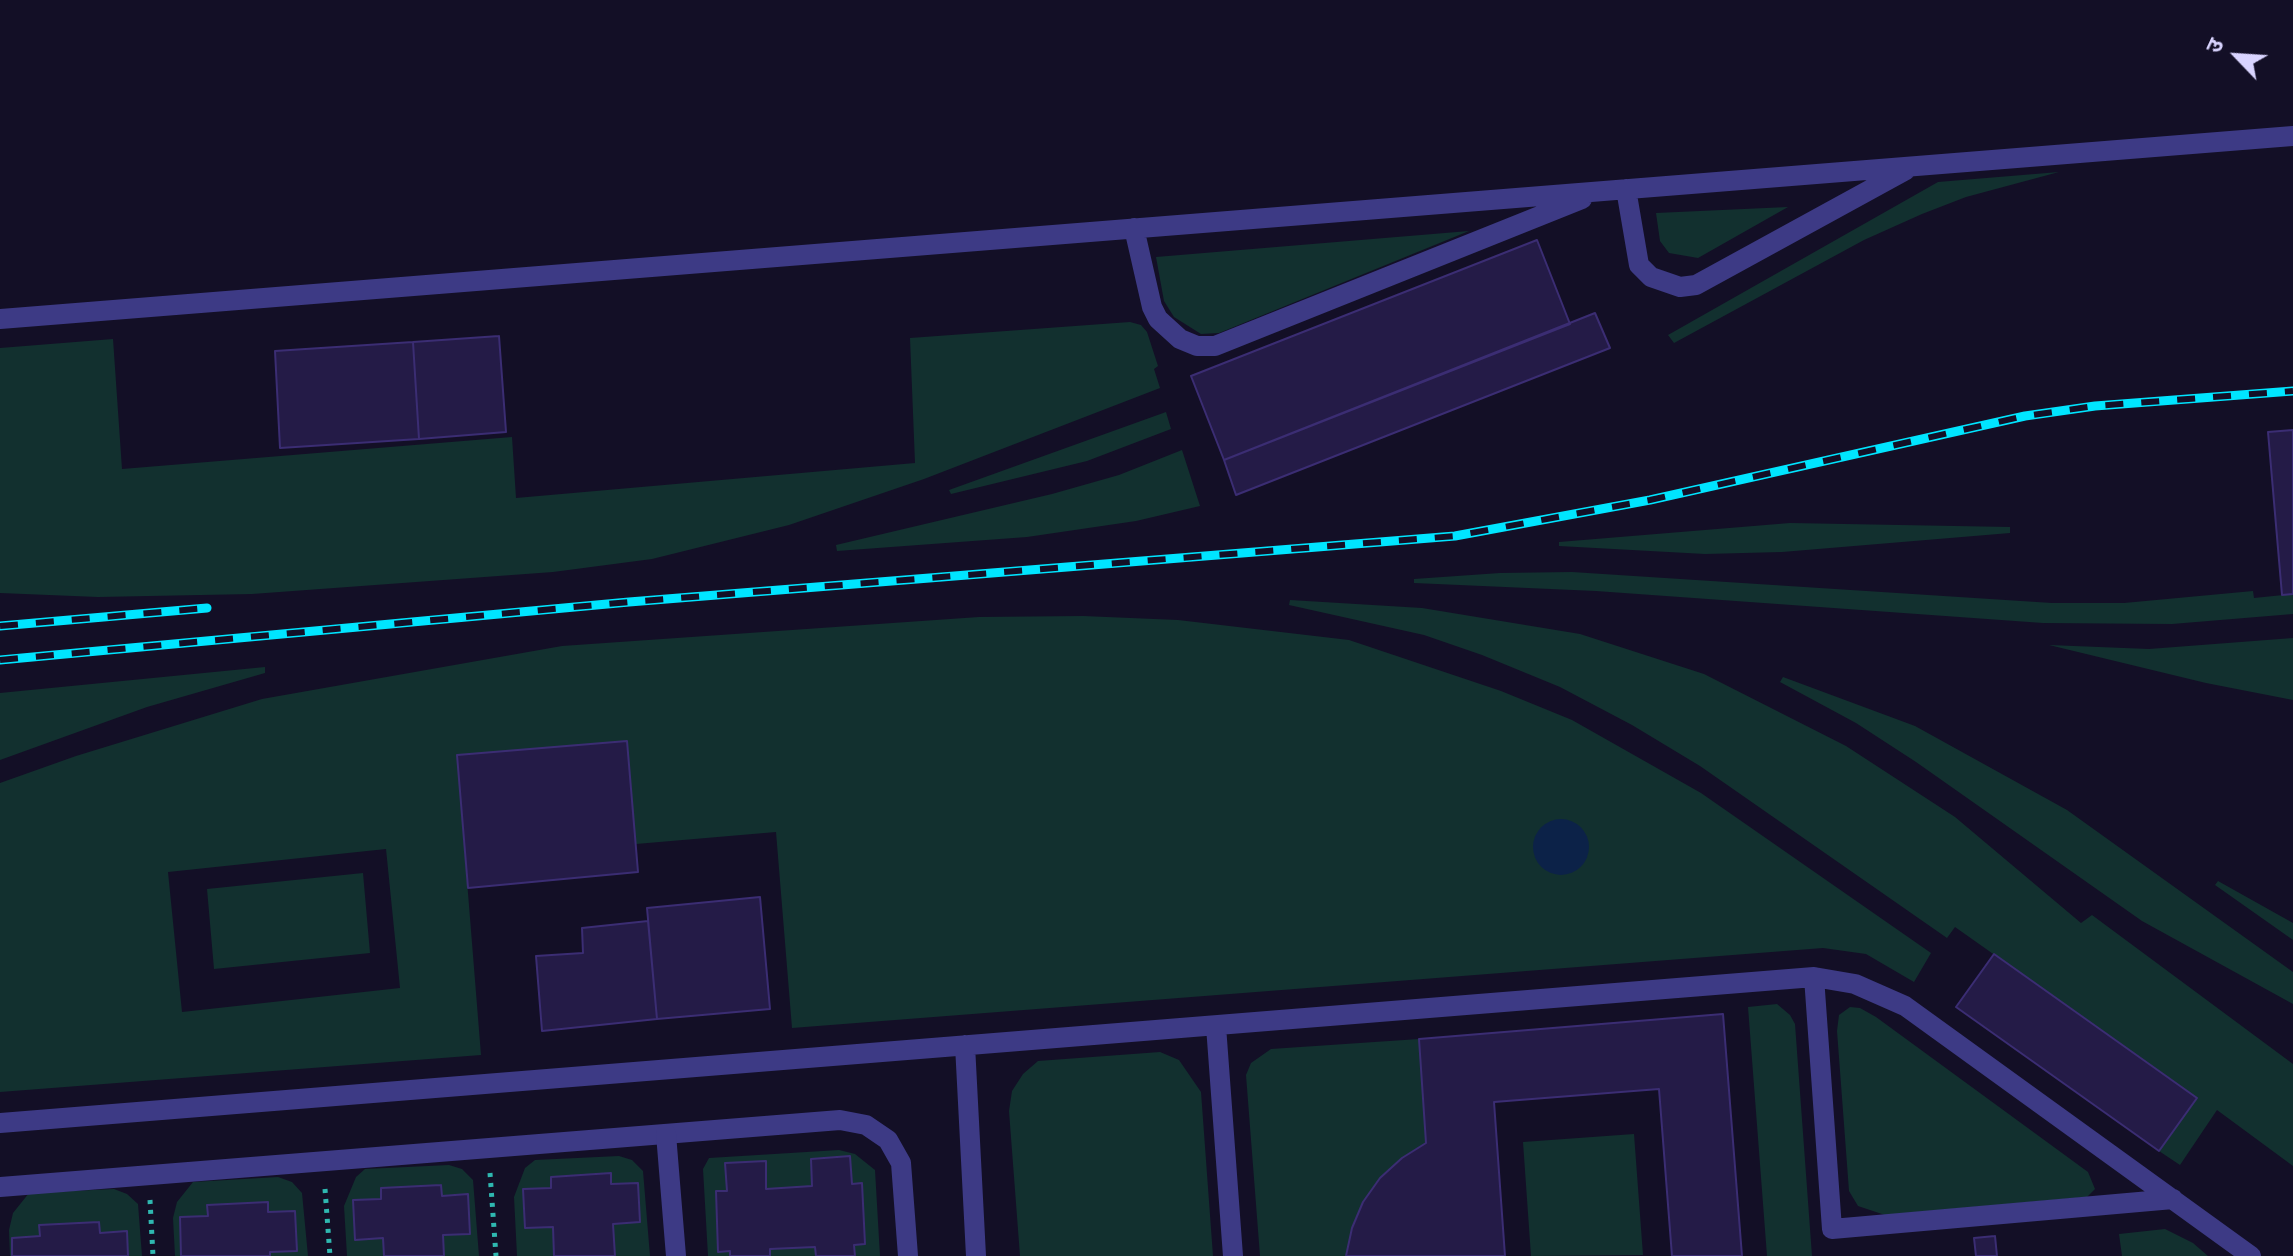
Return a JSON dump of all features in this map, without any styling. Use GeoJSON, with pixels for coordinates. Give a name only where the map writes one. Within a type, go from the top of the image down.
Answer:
{"type":"FeatureCollection","features":[{"type":"Feature","properties":{"kind":"street"},"geometry":{"type":"LineString","coordinates":[[0,319],[2293,136]]}},
{"type":"Feature","properties":{"kind":"street"},"geometry":{"type":"LineString","coordinates":[[1626,189],[1639,265],[1651,277],[1680,287],[1696,285],[1913,166]]}},
{"type":"Feature","properties":{"kind":"street"},"geometry":{"type":"LineString","coordinates":[[1134,228],[1152,307],[1158,319],[1180,339],[1197,346],[1215,346],[1600,192]]}},
{"type":"Feature","properties":{"kind":"street"},"geometry":{"type":"LineString","coordinates":[[1814,977],[1832,1229],[2173,1199]]}},
{"type":"Feature","properties":{"kind":"street"},"geometry":{"type":"LineString","coordinates":[[0,1123],[1814,977],[1855,984],[1905,1006],[2251,1256]]}},
{"type":"Feature","properties":{"kind":"street"},"geometry":{"type":"LineString","coordinates":[[1216,1026],[1233,1256]]}},
{"type":"Feature","properties":{"kind":"street"},"geometry":{"type":"LineString","coordinates":[[965,1045],[976,1256]]}},
{"type":"Feature","properties":{"kind":"street"},"geometry":{"type":"LineString","coordinates":[[0,1187],[840,1120],[866,1125],[888,1140],[901,1163],[908,1256]]}},
{"type":"Feature","properties":{"kind":"street"},"geometry":{"type":"LineString","coordinates":[[666,1134],[676,1256]]}},
{"type":"Feature","properties":{"kind":"path"},"geometry":{"type":"LineString","coordinates":[[488,1148],[496,1256]]}},
{"type":"Feature","properties":{"kind":"path"},"geometry":{"type":"LineString","coordinates":[[323,1161],[330,1256]]}},
{"type":"Feature","properties":{"kind":"path"},"geometry":{"type":"LineString","coordinates":[[148,1175],[153,1256]]}},
{"type":"Feature","properties":{"kind":"green space"},"geometry":{"type":"Polygon","coordinates":[[[2059,172],[1966,197],[1922,214],[1864,240],[1674,343],[1668,335],[1938,182],[2059,172]]]}},
{"type":"Feature","properties":{"kind":"green space"},"geometry":{"type":"Polygon","coordinates":[[[1788,207],[1698,258],[1669,253],[1660,241],[1656,213],[1788,207]]]}},
{"type":"Feature","properties":{"kind":"green space"},"geometry":{"type":"Polygon","coordinates":[[[1469,231],[1219,333],[1201,334],[1174,317],[1164,301],[1156,257],[1469,231]]]}},
{"type":"Feature","properties":{"kind":"green space"},"geometry":{"type":"Polygon","coordinates":[[[1130,322],[1141,325],[1147,332],[1158,366],[1154,369],[1160,388],[924,479],[789,525],[652,559],[553,572],[252,594],[98,597],[0,593],[0,348],[113,339],[122,469],[512,437],[516,498],[915,463],[910,338],[1130,322]]]}},
{"type":"Feature","properties":{"kind":"green space"},"geometry":{"type":"Polygon","coordinates":[[[1166,412],[1171,429],[1087,461],[951,494],[949,490],[1166,412]]]}},
{"type":"Feature","properties":{"kind":"green space"},"geometry":{"type":"Polygon","coordinates":[[[1182,450],[1200,506],[1136,521],[1027,537],[837,551],[836,545],[1119,475],[1182,450]]]}},
{"type":"Feature","properties":{"kind":"green space"},"geometry":{"type":"Polygon","coordinates":[[[1790,523],[2010,527],[2010,533],[1782,552],[1705,554],[1559,546],[1559,542],[1790,523]]]}},
{"type":"Feature","properties":{"kind":"green space"},"geometry":{"type":"Polygon","coordinates":[[[1572,572],[2052,603],[2124,603],[2253,591],[2254,598],[2293,594],[2293,614],[2172,624],[2043,623],[1596,591],[1414,583],[1414,579],[1500,573],[1572,572]]]}},
{"type":"Feature","properties":{"kind":"green space"},"geometry":{"type":"Polygon","coordinates":[[[1290,600],[1422,608],[1580,634],[1704,674],[1846,746],[1955,817],[2081,923],[2092,915],[2293,1064],[2293,1166],[2217,1110],[2180,1165],[2159,1151],[2197,1098],[1955,927],[1947,938],[1700,766],[1632,725],[1560,687],[1482,655],[1424,635],[1289,605],[1290,600]]]}},
{"type":"Feature","properties":{"kind":"green space"},"geometry":{"type":"Polygon","coordinates":[[[1083,616],[1178,620],[1349,640],[1501,691],[1572,720],[1701,793],[1931,953],[1914,982],[1866,954],[1823,948],[792,1028],[776,832],[636,844],[626,741],[457,756],[481,1055],[0,1092],[0,783],[76,756],[262,699],[562,646],[979,617],[1083,616]],[[386,849],[168,872],[182,1012],[400,988],[386,849]]]}},
{"type":"Feature","properties":{"kind":"green space"},"geometry":{"type":"Polygon","coordinates":[[[2293,638],[2293,700],[2206,683],[2049,645],[2149,649],[2293,638]]]}},
{"type":"Feature","properties":{"kind":"green space"},"geometry":{"type":"Polygon","coordinates":[[[265,667],[265,673],[147,707],[0,760],[0,693],[265,667]]]}},
{"type":"Feature","properties":{"kind":"green space"},"geometry":{"type":"Polygon","coordinates":[[[1783,677],[1915,726],[2067,810],[2293,972],[2293,1004],[2142,921],[1916,762],[1856,723],[1780,682],[1783,677]]]}},
{"type":"Feature","properties":{"kind":"green space"},"geometry":{"type":"Polygon","coordinates":[[[363,873],[370,953],[214,969],[207,889],[363,873]]]}},
{"type":"Feature","properties":{"kind":"green space"},"geometry":{"type":"Polygon","coordinates":[[[2218,881],[2293,923],[2293,940],[2215,885],[2218,881]]]}},
{"type":"Feature","properties":{"kind":"green space"},"geometry":{"type":"Polygon","coordinates":[[[1777,1004],[1795,1024],[1812,1256],[1767,1256],[1748,1007],[1777,1004]]]}},
{"type":"Feature","properties":{"kind":"green space"},"geometry":{"type":"Polygon","coordinates":[[[1850,1007],[1860,1008],[1876,1017],[2088,1172],[2095,1189],[2087,1197],[1885,1215],[1858,1206],[1849,1191],[1837,1031],[1839,1015],[1850,1007]]]}},
{"type":"Feature","properties":{"kind":"green space"},"geometry":{"type":"Polygon","coordinates":[[[1419,1039],[1426,1143],[1402,1158],[1380,1178],[1363,1202],[1352,1228],[1346,1256],[1260,1256],[1246,1075],[1251,1063],[1271,1049],[1419,1039]]]}},
{"type":"Feature","properties":{"kind":"green space"},"geometry":{"type":"Polygon","coordinates":[[[1160,1052],[1179,1060],[1201,1092],[1213,1256],[1020,1256],[1009,1111],[1012,1091],[1023,1074],[1038,1061],[1160,1052]]]}},
{"type":"Feature","properties":{"kind":"green space"},"geometry":{"type":"Polygon","coordinates":[[[1634,1134],[1643,1255],[1531,1256],[1523,1142],[1634,1134]]]}},
{"type":"Feature","properties":{"kind":"green space"},"geometry":{"type":"Polygon","coordinates":[[[839,1150],[855,1154],[875,1170],[880,1256],[708,1256],[703,1169],[709,1158],[839,1150]]]}},
{"type":"Feature","properties":{"kind":"green space"},"geometry":{"type":"Polygon","coordinates":[[[619,1156],[632,1160],[643,1171],[650,1256],[517,1256],[514,1197],[525,1168],[535,1160],[619,1156]]]}},
{"type":"Feature","properties":{"kind":"green space"},"geometry":{"type":"Polygon","coordinates":[[[449,1165],[462,1169],[473,1180],[479,1256],[347,1256],[344,1206],[356,1177],[365,1169],[449,1165]]]}},
{"type":"Feature","properties":{"kind":"green space"},"geometry":{"type":"Polygon","coordinates":[[[278,1177],[292,1182],[302,1193],[308,1256],[175,1256],[173,1218],[177,1202],[193,1182],[278,1177]]]}},
{"type":"Feature","properties":{"kind":"green space"},"geometry":{"type":"Polygon","coordinates":[[[114,1189],[127,1194],[138,1204],[142,1256],[10,1256],[9,1230],[13,1213],[29,1193],[114,1189]]]}},
{"type":"Feature","properties":{"kind":"green space"},"geometry":{"type":"Polygon","coordinates":[[[2165,1229],[2193,1243],[2208,1256],[2122,1256],[2119,1234],[2165,1229]]]}},
{"type":"Feature","properties":{"kind":"water"},"geometry":{"type":"Polygon","coordinates":[[[1561,819],[1581,827],[1589,847],[1581,867],[1561,875],[1541,867],[1533,847],[1541,827],[1561,819]]]}},
{"type":"Feature","properties":{"kind":"building"},"geometry":{"type":"Polygon","coordinates":[[[1537,240],[1570,324],[1224,460],[1191,376],[1537,240]]]}},
{"type":"Feature","properties":{"kind":"building"},"geometry":{"type":"Polygon","coordinates":[[[1595,313],[1610,348],[1236,495],[1224,460],[1595,313]]]}},
{"type":"Feature","properties":{"kind":"building"},"geometry":{"type":"Polygon","coordinates":[[[499,336],[506,432],[419,439],[413,342],[499,336]]]}},
{"type":"Feature","properties":{"kind":"building"},"geometry":{"type":"Polygon","coordinates":[[[413,342],[419,439],[280,448],[275,351],[413,342]]]}},
{"type":"Feature","properties":{"kind":"building"},"geometry":{"type":"Polygon","coordinates":[[[2293,430],[2293,594],[2282,595],[2268,432],[2293,430]]]}},
{"type":"Feature","properties":{"kind":"building"},"geometry":{"type":"Polygon","coordinates":[[[627,741],[638,872],[468,888],[457,755],[627,741]]]}},
{"type":"Feature","properties":{"kind":"building"},"geometry":{"type":"Polygon","coordinates":[[[760,897],[770,1009],[657,1019],[647,908],[760,897]]]}},
{"type":"Feature","properties":{"kind":"building"},"geometry":{"type":"Polygon","coordinates":[[[648,921],[657,1019],[542,1031],[536,956],[583,953],[582,928],[648,921]]]}},
{"type":"Feature","properties":{"kind":"building"},"geometry":{"type":"Polygon","coordinates":[[[1994,954],[2197,1098],[2159,1151],[1956,1007],[1994,954]]]}},
{"type":"Feature","properties":{"kind":"building"},"geometry":{"type":"Polygon","coordinates":[[[1723,1014],[1742,1256],[1672,1256],[1659,1089],[1494,1102],[1505,1256],[1346,1256],[1352,1228],[1363,1202],[1380,1178],[1402,1158],[1426,1143],[1419,1039],[1723,1014]]]}},
{"type":"Feature","properties":{"kind":"building"},"geometry":{"type":"Polygon","coordinates":[[[850,1156],[852,1184],[862,1183],[865,1244],[854,1245],[855,1256],[816,1256],[815,1247],[770,1249],[770,1256],[730,1256],[730,1251],[718,1252],[716,1191],[727,1191],[725,1163],[766,1161],[766,1189],[812,1186],[811,1159],[850,1156]]]}},
{"type":"Feature","properties":{"kind":"building"},"geometry":{"type":"Polygon","coordinates":[[[611,1173],[611,1184],[638,1183],[640,1222],[613,1224],[615,1256],[554,1256],[553,1227],[525,1228],[523,1189],[551,1188],[551,1177],[611,1173]]]}},
{"type":"Feature","properties":{"kind":"building"},"geometry":{"type":"Polygon","coordinates":[[[441,1185],[442,1196],[468,1194],[470,1234],[443,1235],[444,1256],[384,1256],[383,1238],[355,1240],[353,1200],[381,1199],[381,1188],[441,1185]]]}},
{"type":"Feature","properties":{"kind":"building"},"geometry":{"type":"Polygon","coordinates":[[[268,1202],[268,1212],[295,1211],[297,1251],[270,1252],[270,1256],[181,1256],[180,1217],[208,1216],[207,1205],[268,1202]]]}},
{"type":"Feature","properties":{"kind":"building"},"geometry":{"type":"Polygon","coordinates":[[[99,1222],[100,1233],[127,1231],[128,1256],[12,1256],[12,1238],[40,1236],[39,1225],[99,1222]]]}},
{"type":"Feature","properties":{"kind":"building"},"geometry":{"type":"Polygon","coordinates":[[[1995,1236],[1997,1256],[1976,1256],[1974,1238],[1995,1236]]]}},
{"type":"Feature","properties":{"kind":"railway"},"geometry":{"type":"LineString","coordinates":[[0,660],[629,602],[1455,536],[1650,500],[2025,416],[2095,406],[2293,391]]}},
{"type":"Feature","properties":{"kind":"railway"},"geometry":{"type":"LineString","coordinates":[[0,626],[207,608]]}}]}
